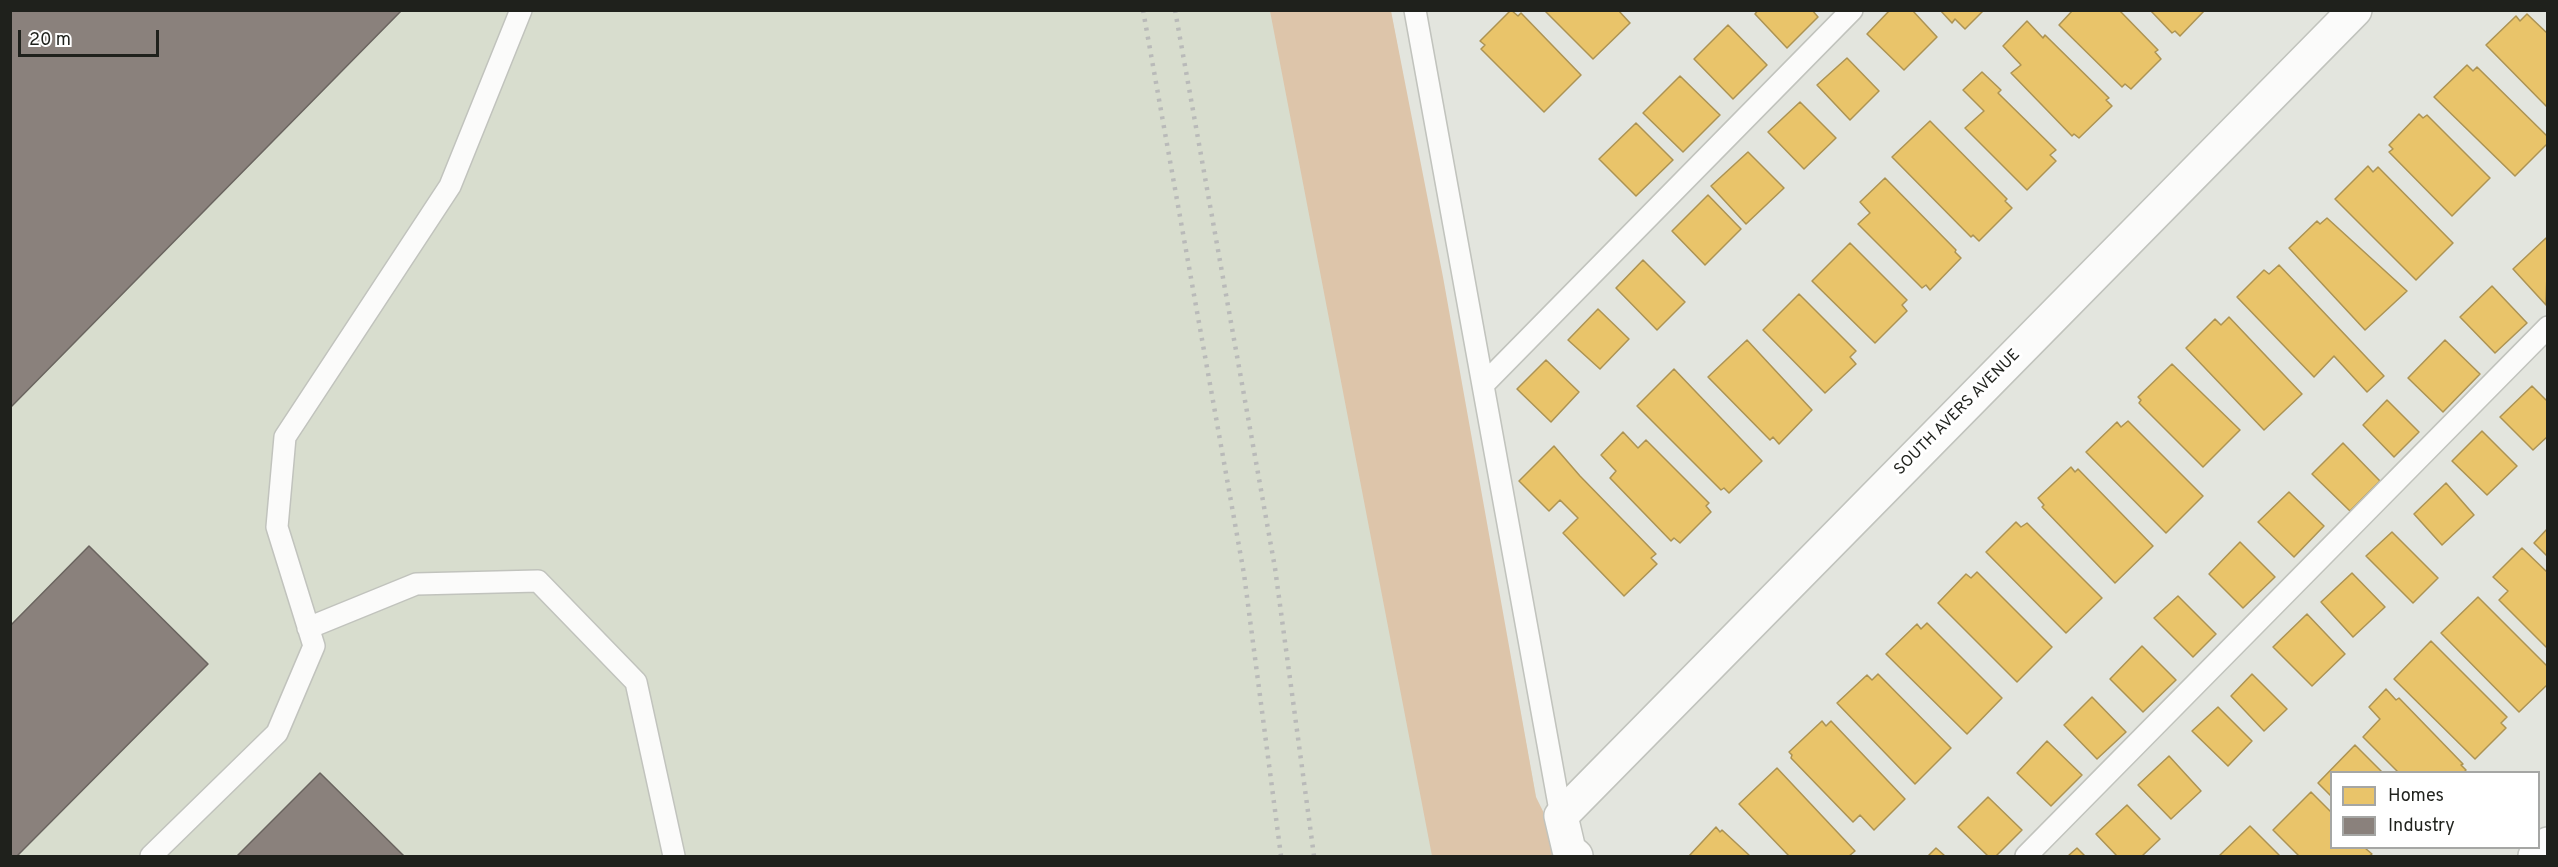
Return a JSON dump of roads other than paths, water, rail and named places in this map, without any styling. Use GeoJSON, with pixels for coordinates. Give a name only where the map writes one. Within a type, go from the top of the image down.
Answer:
{"type":"FeatureCollection","features":[{"type":"Feature","properties":{"kind":"street","name":"SOUTH AVERS AVENUE"},"geometry":{"type":"LineString","coordinates":[[1561,816],[2355,10]]}},
{"type":"Feature","properties":{"kind":"street"},"geometry":{"type":"LineString","coordinates":[[1561,816],[1569,849],[1576,856]]}},
{"type":"Feature","properties":{"kind":"street"},"geometry":{"type":"LineString","coordinates":[[2535,856],[2547,844]]}},
{"type":"Feature","properties":{"kind":"lane"},"geometry":{"type":"LineString","coordinates":[[152,856],[276,733],[314,646],[277,526],[285,437],[450,186],[521,10]]}},
{"type":"Feature","properties":{"kind":"lane"},"geometry":{"type":"LineString","coordinates":[[1415,10],[1561,816]]}},
{"type":"Feature","properties":{"kind":"lane"},"geometry":{"type":"LineString","coordinates":[[1483,385],[1852,10]]}},
{"type":"Feature","properties":{"kind":"lane"},"geometry":{"type":"LineString","coordinates":[[2026,856],[2547,327]]}},
{"type":"Feature","properties":{"kind":"lane"},"geometry":{"type":"LineString","coordinates":[[308,628],[416,584],[538,581],[636,682],[674,856]]}},
{"type":"Feature","properties":{"kind":"railway"},"geometry":{"type":"LineString","coordinates":[[1143,10],[1244,574],[1281,856]]}},
{"type":"Feature","properties":{"kind":"railway"},"geometry":{"type":"LineString","coordinates":[[1175,10],[1275,568],[1314,856]]}}]}
